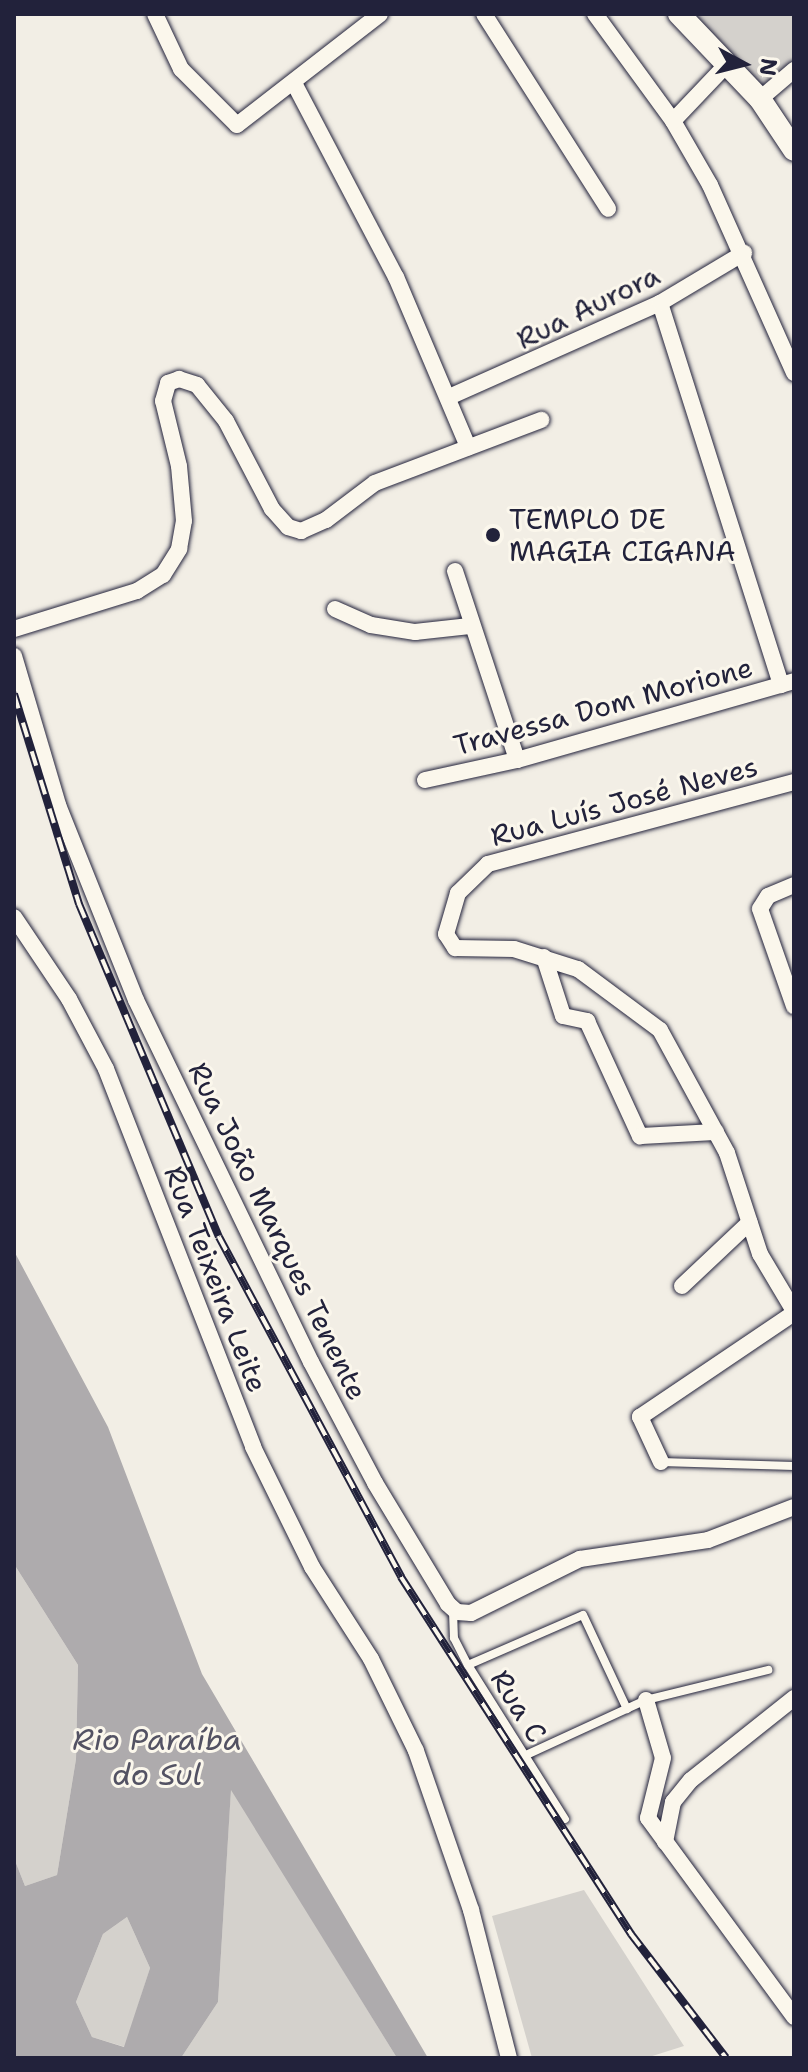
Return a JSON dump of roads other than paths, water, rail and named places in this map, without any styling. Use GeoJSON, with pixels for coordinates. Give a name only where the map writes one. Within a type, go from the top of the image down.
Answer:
{"type":"FeatureCollection","features":[{"type":"Feature","properties":{"kind":"street"},"geometry":{"type":"LineString","coordinates":[[155,14],[181,69],[237,125],[294,83],[368,17]]}},
{"type":"Feature","properties":{"kind":"street"},"geometry":{"type":"LineString","coordinates":[[484,14],[608,209]]}},
{"type":"Feature","properties":{"kind":"street"},"geometry":{"type":"LineString","coordinates":[[595,14],[673,121],[744,253],[794,373]]}},
{"type":"Feature","properties":{"kind":"street"},"geometry":{"type":"LineString","coordinates":[[679,14],[760,99],[794,150]]}},
{"type":"Feature","properties":{"kind":"street"},"geometry":{"type":"LineString","coordinates":[[673,121],[727,64]]}},
{"type":"Feature","properties":{"kind":"street"},"geometry":{"type":"LineString","coordinates":[[760,99],[794,70]]}},
{"type":"Feature","properties":{"kind":"street"},"geometry":{"type":"LineString","coordinates":[[294,83],[396,277],[468,447]]}},
{"type":"Feature","properties":{"kind":"street","name":"Rua Aurora"},"geometry":{"type":"LineString","coordinates":[[449,397],[660,303],[744,253]]}},
{"type":"Feature","properties":{"kind":"street"},"geometry":{"type":"LineString","coordinates":[[660,303],[787,683]]}},
{"type":"Feature","properties":{"kind":"street"},"geometry":{"type":"LineString","coordinates":[[14,629],[137,591],[163,575],[179,549],[184,521],[179,466],[163,401],[168,383],[179,379],[197,385],[226,421],[272,509],[288,527],[301,531],[326,520],[375,483],[541,420]]}},
{"type":"Feature","properties":{"kind":"street"},"geometry":{"type":"LineString","coordinates":[[455,571],[470,626],[517,760]]}},
{"type":"Feature","properties":{"kind":"street"},"geometry":{"type":"LineString","coordinates":[[335,609],[371,625],[415,632],[470,626]]}},
{"type":"Feature","properties":{"kind":"street","name":"Rua João Marques Tenente"},"geometry":{"type":"LineString","coordinates":[[14,656],[82,870],[237,1214],[375,1483],[451,1607]]}},
{"type":"Feature","properties":{"kind":"street","name":"Travessa Dom Morione"},"geometry":{"type":"LineString","coordinates":[[425,780],[517,760],[787,683]]}},
{"type":"Feature","properties":{"kind":"street","name":"Rua Luís José Neves"},"geometry":{"type":"LineString","coordinates":[[794,782],[488,864],[458,893],[447,941],[455,948],[514,949],[578,969],[660,1030],[716,1132],[768,1271],[794,1312]]}},
{"type":"Feature","properties":{"kind":"street"},"geometry":{"type":"LineString","coordinates":[[794,885],[768,896],[760,909],[794,1006]]}},
{"type":"Feature","properties":{"kind":"street","name":"Rua Teixeira Leite"},"geometry":{"type":"LineString","coordinates":[[14,917],[69,999],[106,1069],[253,1447],[312,1567],[371,1659],[416,1751],[443,1823],[509,2058]]}},
{"type":"Feature","properties":{"kind":"street"},"geometry":{"type":"LineString","coordinates":[[544,957],[563,1016],[587,1021],[640,1136],[716,1132]]}},
{"type":"Feature","properties":{"kind":"street"},"geometry":{"type":"LineString","coordinates":[[682,1286],[750,1222]]}},
{"type":"Feature","properties":{"kind":"street"},"geometry":{"type":"LineString","coordinates":[[661,1462],[640,1417],[794,1312]]}},
{"type":"Feature","properties":{"kind":"street"},"geometry":{"type":"LineString","coordinates":[[451,1607],[478,1611],[580,1559],[708,1540],[794,1507]]}},
{"type":"Feature","properties":{"kind":"street"},"geometry":{"type":"LineString","coordinates":[[665,1842],[673,1802],[691,1780],[794,1698]]}},
{"type":"Feature","properties":{"kind":"street"},"geometry":{"type":"LineString","coordinates":[[646,1700],[663,1758],[647,1812],[665,1842],[794,2017]]}},
{"type":"Feature","properties":{"kind":"lane"},"geometry":{"type":"LineString","coordinates":[[661,1462],[794,1466]]}},
{"type":"Feature","properties":{"kind":"lane","name":"Rua C"},"geometry":{"type":"LineString","coordinates":[[451,1607],[454,1638],[468,1665],[565,1819]]}},
{"type":"Feature","properties":{"kind":"lane"},"geometry":{"type":"LineString","coordinates":[[468,1665],[583,1615],[627,1709]]}},
{"type":"Feature","properties":{"kind":"lane"},"geometry":{"type":"LineString","coordinates":[[524,1756],[646,1700],[768,1670]]}},
{"type":"Feature","properties":{"kind":"water","name":"Rio Paraíba do Sul"},"geometry":{"type":"Polygon","coordinates":[[[14,1251],[108,1427],[202,1674],[428,2058],[397,2058],[231,1790],[218,2002],[181,2058],[14,2058],[14,1858],[25,1886],[57,1875],[76,1759],[78,1665],[14,1564],[14,1251]],[[127,1917],[103,1934],[76,2002],[92,2037],[124,2047],[150,1968],[127,1917]]]}},
{"type":"Feature","properties":{"kind":"railway"},"geometry":{"type":"LineString","coordinates":[[14,694],[79,904],[219,1237],[401,1577],[631,1934],[726,2058]]}},
{"type":"Feature","properties":{"kind":"place","name":"TEMPLO DE MAGIA CIGANA"},"geometry":{"type":"Point","coordinates":[493,535]}}]}
